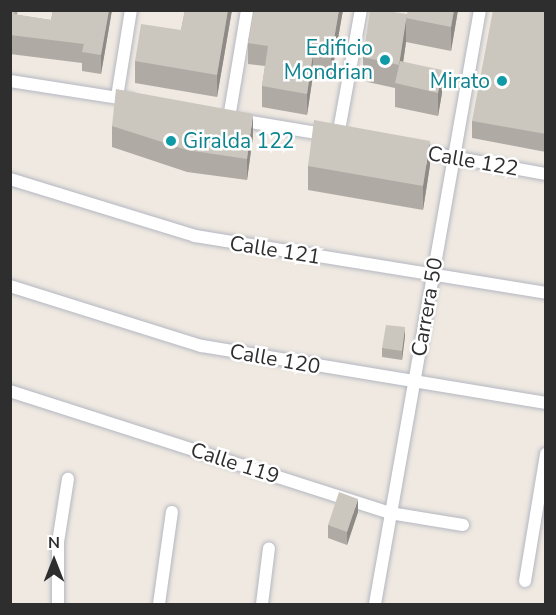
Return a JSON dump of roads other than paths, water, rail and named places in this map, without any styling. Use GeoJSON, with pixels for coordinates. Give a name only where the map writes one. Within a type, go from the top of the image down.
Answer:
{"type":"FeatureCollection","features":[{"type":"Feature","properties":{"kind":"street"},"geometry":{"type":"LineString","coordinates":[[117,97],[131,10]]}},
{"type":"Feature","properties":{"kind":"street"},"geometry":{"type":"LineString","coordinates":[[228,118],[247,10]]}},
{"type":"Feature","properties":{"kind":"street"},"geometry":{"type":"LineString","coordinates":[[214,115],[343,137],[361,10]]}},
{"type":"Feature","properties":{"kind":"street","name":"Carrera 50"},"geometry":{"type":"LineString","coordinates":[[375,604],[480,10]]}},
{"type":"Feature","properties":{"kind":"street"},"geometry":{"type":"LineString","coordinates":[[10,81],[149,103]]}},
{"type":"Feature","properties":{"kind":"street","name":"Calle 122"},"geometry":{"type":"LineString","coordinates":[[402,148],[546,174]]}},
{"type":"Feature","properties":{"kind":"street","name":"Calle 121"},"geometry":{"type":"LineString","coordinates":[[10,179],[195,236],[546,293]]}},
{"type":"Feature","properties":{"kind":"street","name":"Calle 120"},"geometry":{"type":"LineString","coordinates":[[10,286],[202,346],[546,402]]}},
{"type":"Feature","properties":{"kind":"street","name":"Calle 119"},"geometry":{"type":"LineString","coordinates":[[10,391],[390,513],[463,525]]}},
{"type":"Feature","properties":{"kind":"street"},"geometry":{"type":"LineString","coordinates":[[525,581],[546,454]]}},
{"type":"Feature","properties":{"kind":"street"},"geometry":{"type":"LineString","coordinates":[[58,604],[57,542],[69,479]]}},
{"type":"Feature","properties":{"kind":"street"},"geometry":{"type":"LineString","coordinates":[[159,604],[172,512]]}},
{"type":"Feature","properties":{"kind":"street"},"geometry":{"type":"LineString","coordinates":[[262,604],[269,548]]}},
{"type":"Feature","properties":{"kind":"place","name":"Edificio Mondrian"},"geometry":{"type":"Point","coordinates":[385,60]}},
{"type":"Feature","properties":{"kind":"place","name":"Mirato"},"geometry":{"type":"Point","coordinates":[502,81]}},
{"type":"Feature","properties":{"kind":"place","name":"Giralda 122"},"geometry":{"type":"Point","coordinates":[171,141]}}]}
